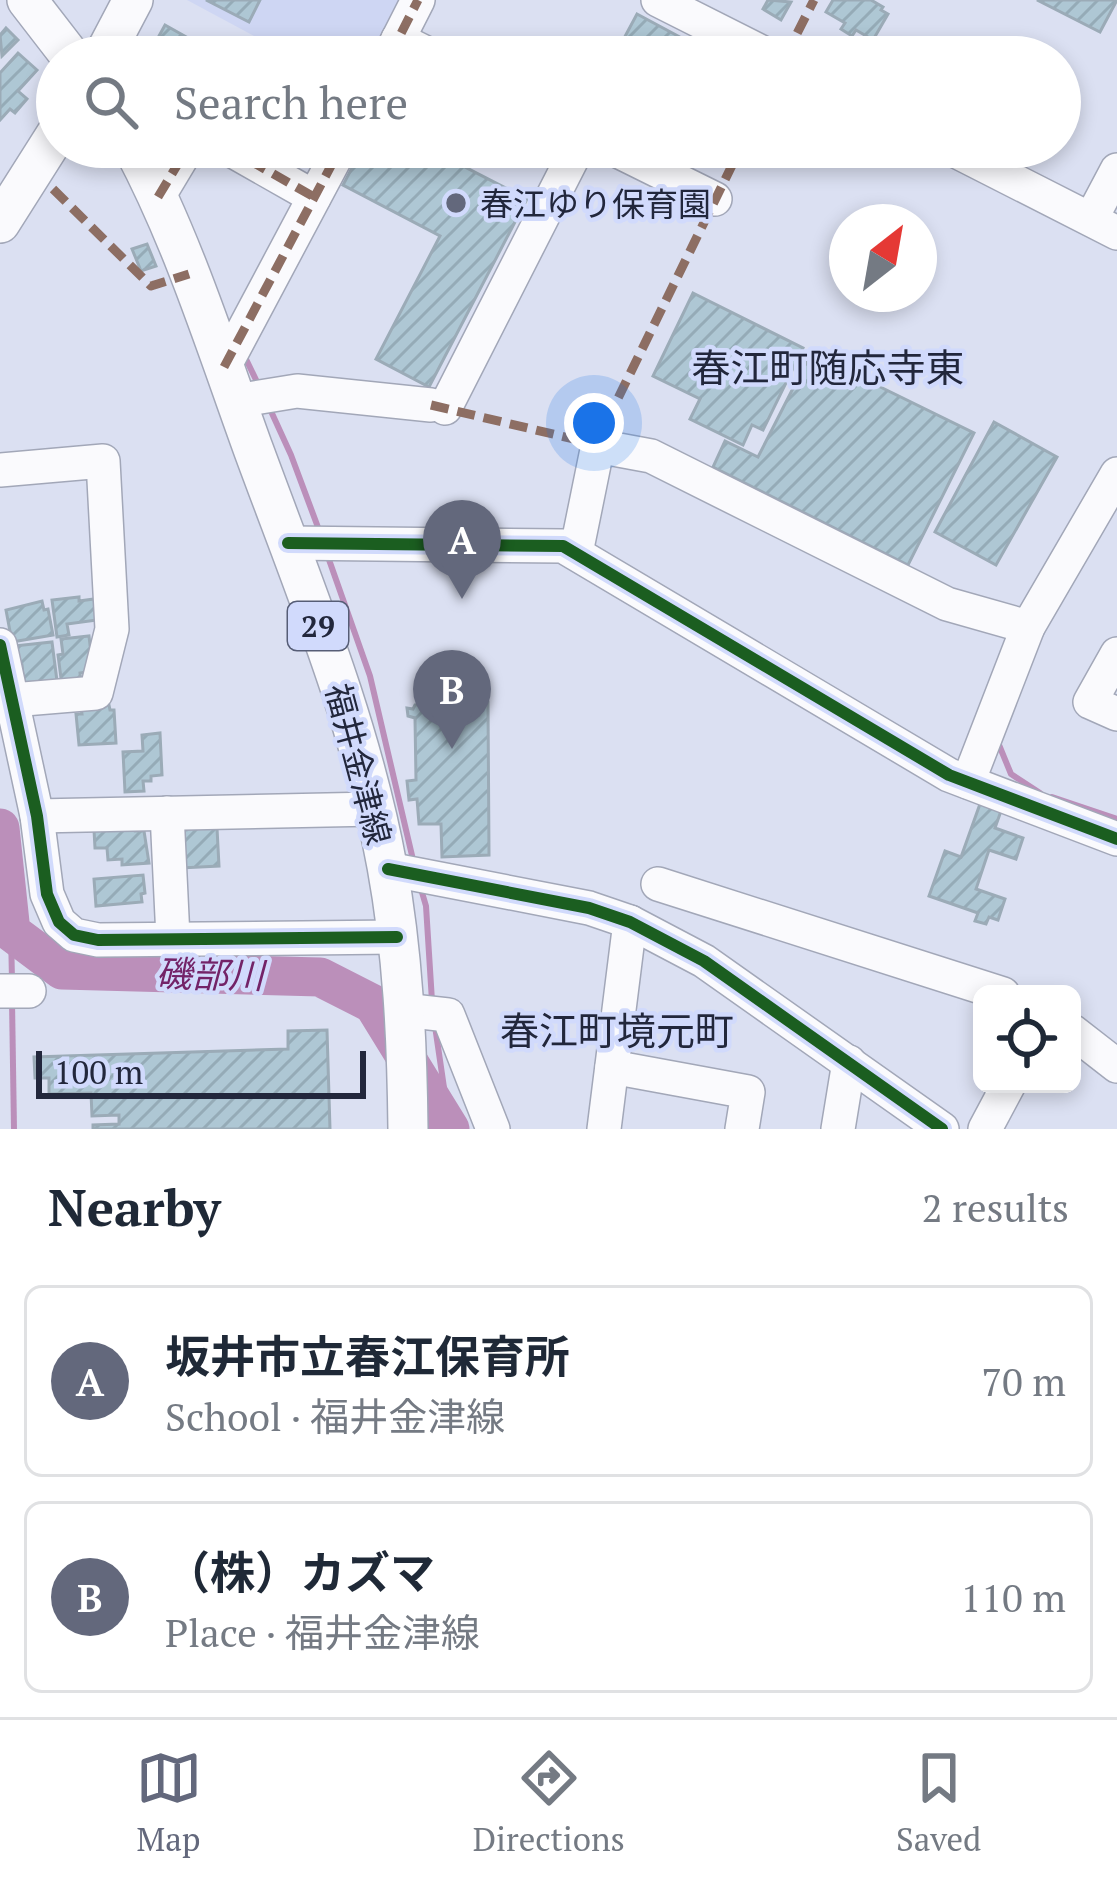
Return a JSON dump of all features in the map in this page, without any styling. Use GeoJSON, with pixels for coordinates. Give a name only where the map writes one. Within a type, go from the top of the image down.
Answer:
{"type":"FeatureCollection","features":[{"type":"Feature","properties":{"kind":"main road"},"geometry":{"type":"LineString","coordinates":[[27,0],[55,36]]}},
{"type":"Feature","properties":{"kind":"main road"},"geometry":{"type":"LineString","coordinates":[[115,36],[133,0]]}},
{"type":"Feature","properties":{"kind":"main road"},"geometry":{"type":"LineString","coordinates":[[0,223],[36,166]]}},
{"type":"Feature","properties":{"kind":"main road","name":"福井金津線"},"geometry":{"type":"LineString","coordinates":[[144,168],[230,384],[342,694],[375,809],[397,937],[408,1129]]}},
{"type":"Feature","properties":{"kind":"street"},"geometry":{"type":"LineString","coordinates":[[399,36],[418,0]]}},
{"type":"Feature","properties":{"kind":"street"},"geometry":{"type":"LineString","coordinates":[[658,0],[729,36]]}},
{"type":"Feature","properties":{"kind":"street"},"geometry":{"type":"LineString","coordinates":[[158,197],[175,168]]}},
{"type":"Feature","properties":{"kind":"street"},"geometry":{"type":"LineString","coordinates":[[263,168],[314,197]]}},
{"type":"Feature","properties":{"kind":"street"},"geometry":{"type":"LineString","coordinates":[[330,168],[230,384],[438,407],[567,168]]}},
{"type":"Feature","properties":{"kind":"street"},"geometry":{"type":"LineString","coordinates":[[652,168],[715,199]]}},
{"type":"Feature","properties":{"kind":"street"},"geometry":{"type":"LineString","coordinates":[[995,168],[1106,218],[1117,170]]}},
{"type":"Feature","properties":{"kind":"street"},"geometry":{"type":"LineString","coordinates":[[576,553],[598,441],[651,456],[947,604],[1028,626]]}},
{"type":"Feature","properties":{"kind":"street"},"geometry":{"type":"LineString","coordinates":[[0,470],[103,461],[112,629],[96,693],[12,700]]}},
{"type":"Feature","properties":{"kind":"street"},"geometry":{"type":"LineString","coordinates":[[968,782],[1028,626],[1117,474]]}},
{"type":"Feature","properties":{"kind":"street"},"geometry":{"type":"LineString","coordinates":[[287,542],[563,546],[949,775],[1117,839]]}},
{"type":"Feature","properties":{"kind":"street"},"geometry":{"type":"LineString","coordinates":[[0,645],[37,817],[47,894],[59,922],[74,934],[98,940],[397,937]]}},
{"type":"Feature","properties":{"kind":"street"},"geometry":{"type":"LineString","coordinates":[[1117,654],[1090,702],[1117,714]]}},
{"type":"Feature","properties":{"kind":"street"},"geometry":{"type":"LineString","coordinates":[[37,817],[375,809]]}},
{"type":"Feature","properties":{"kind":"street"},"geometry":{"type":"LineString","coordinates":[[167,813],[173,938]]}},
{"type":"Feature","properties":{"kind":"street"},"geometry":{"type":"LineString","coordinates":[[388,869],[589,908],[634,924],[704,961],[942,1129]]}},
{"type":"Feature","properties":{"kind":"street"},"geometry":{"type":"LineString","coordinates":[[604,1129],[634,924],[663,874],[978,985]]}},
{"type":"Feature","properties":{"kind":"street"},"geometry":{"type":"LineString","coordinates":[[403,1010],[448,1015],[493,1129]]}},
{"type":"Feature","properties":{"kind":"street"},"geometry":{"type":"LineString","coordinates":[[1081,1038],[1117,1066]]}},
{"type":"Feature","properties":{"kind":"street"},"geometry":{"type":"LineString","coordinates":[[838,1129],[849,1062]]}},
{"type":"Feature","properties":{"kind":"street"},"geometry":{"type":"LineString","coordinates":[[612,1067],[748,1092],[742,1129]]}},
{"type":"Feature","properties":{"kind":"street"},"geometry":{"type":"LineString","coordinates":[[985,1129],[1004,1093]]}},
{"type":"Feature","properties":{"kind":"shaded area"},"geometry":{"type":"Polygon","coordinates":[[[187,0],[402,0],[383,36],[254,36],[187,0]]]}},
{"type":"Feature","properties":{"kind":"building"},"geometry":{"type":"Polygon","coordinates":[[[206,0],[260,0],[249,22],[206,0]]]}},
{"type":"Feature","properties":{"kind":"building"},"geometry":{"type":"Polygon","coordinates":[[[768,0],[791,2],[781,20],[763,9],[768,0]]]}},
{"type":"Feature","properties":{"kind":"building"},"geometry":{"type":"Polygon","coordinates":[[[833,0],[871,0],[888,14],[875,36],[856,30],[852,36],[841,29],[845,23],[826,12],[833,0]]]}},
{"type":"Feature","properties":{"kind":"building"},"geometry":{"type":"Polygon","coordinates":[[[1037,0],[1117,0],[1100,32],[1037,0]]]}},
{"type":"Feature","properties":{"kind":"building"},"geometry":{"type":"Polygon","coordinates":[[[637,14],[678,36],[625,36],[637,14]]]}},
{"type":"Feature","properties":{"kind":"building"},"geometry":{"type":"Polygon","coordinates":[[[165,25],[185,36],[159,36],[165,25]]]}},
{"type":"Feature","properties":{"kind":"building"},"geometry":{"type":"Polygon","coordinates":[[[6,28],[18,40],[2,56],[0,35],[6,28]]]}},
{"type":"Feature","properties":{"kind":"building"},"geometry":{"type":"Polygon","coordinates":[[[18,53],[36,69],[18,91],[27,99],[15,113],[10,109],[0,120],[0,73],[18,53]]]}},
{"type":"Feature","properties":{"kind":"building"},"geometry":{"type":"Polygon","coordinates":[[[352,168],[467,168],[527,199],[429,387],[376,359],[440,236],[343,185],[352,168]]]}},
{"type":"Feature","properties":{"kind":"building"},"geometry":{"type":"Polygon","coordinates":[[[147,244],[156,266],[141,271],[132,249],[147,244]]]}},
{"type":"Feature","properties":{"kind":"building"},"geometry":{"type":"Polygon","coordinates":[[[693,293],[803,348],[763,430],[752,425],[743,445],[690,419],[700,399],[653,376],[693,293]]]}},
{"type":"Feature","properties":{"kind":"building"},"geometry":{"type":"Polygon","coordinates":[[[811,353],[974,433],[908,565],[713,467],[725,441],[758,457],[811,353]]]}},
{"type":"Feature","properties":{"kind":"building"},"geometry":{"type":"Polygon","coordinates":[[[994,422],[1057,457],[996,565],[935,532],[994,422]]]}},
{"type":"Feature","properties":{"kind":"building"},"geometry":{"type":"Polygon","coordinates":[[[79,597],[79,601],[94,599],[97,620],[67,624],[69,635],[57,637],[52,600],[79,597]]]}},
{"type":"Feature","properties":{"kind":"building"},"geometry":{"type":"Polygon","coordinates":[[[42,601],[53,635],[12,642],[6,610],[42,601]]]}},
{"type":"Feature","properties":{"kind":"building"},"geometry":{"type":"Polygon","coordinates":[[[89,636],[93,671],[80,673],[81,683],[62,686],[61,639],[89,636]]]}},
{"type":"Feature","properties":{"kind":"building"},"geometry":{"type":"Polygon","coordinates":[[[52,642],[57,681],[24,685],[14,646],[52,642]]]}},
{"type":"Feature","properties":{"kind":"building"},"geometry":{"type":"Polygon","coordinates":[[[488,702],[489,855],[442,857],[441,824],[419,824],[417,799],[409,800],[407,781],[416,780],[415,718],[408,716],[407,708],[488,702]]]}},
{"type":"Feature","properties":{"kind":"building"},"geometry":{"type":"Polygon","coordinates":[[[109,705],[114,710],[116,743],[79,745],[76,714],[82,714],[81,707],[109,705]]]}},
{"type":"Feature","properties":{"kind":"building"},"geometry":{"type":"Polygon","coordinates":[[[160,733],[162,775],[143,781],[144,791],[125,792],[123,752],[143,751],[142,735],[160,733]]]}},
{"type":"Feature","properties":{"kind":"building"},"geometry":{"type":"Polygon","coordinates":[[[980,804],[1001,811],[995,828],[1023,838],[1016,859],[989,850],[976,889],[1005,899],[998,920],[989,917],[986,924],[975,921],[978,913],[929,896],[945,851],[961,857],[980,804]]]}},
{"type":"Feature","properties":{"kind":"building"},"geometry":{"type":"Polygon","coordinates":[[[186,824],[217,828],[219,866],[181,868],[179,830],[186,830],[186,824]]]}},
{"type":"Feature","properties":{"kind":"building"},"geometry":{"type":"Polygon","coordinates":[[[134,827],[144,831],[149,863],[122,865],[122,859],[108,860],[107,848],[95,848],[94,830],[134,827]]]}},
{"type":"Feature","properties":{"kind":"building"},"geometry":{"type":"Polygon","coordinates":[[[143,875],[142,902],[96,906],[94,879],[143,875]]]}},
{"type":"Feature","properties":{"kind":"building"},"geometry":{"type":"Polygon","coordinates":[[[327,1030],[330,1129],[93,1129],[93,1125],[119,1124],[119,1115],[92,1116],[91,1093],[49,1094],[49,1078],[35,1078],[34,1057],[288,1049],[288,1031],[327,1030]]]}},
{"type":"Feature","properties":{"kind":"waterway"},"geometry":{"type":"LineString","coordinates":[[244,355],[259,386]]}},
{"type":"Feature","properties":{"kind":"waterway"},"geometry":{"type":"LineString","coordinates":[[270,409],[319,530]]}},
{"type":"Feature","properties":{"kind":"waterway"},"geometry":{"type":"LineString","coordinates":[[327,554],[370,676],[414,864]]}},
{"type":"Feature","properties":{"kind":"waterway"},"geometry":{"type":"LineString","coordinates":[[997,740],[1011,774],[1040,793]]}},
{"type":"Feature","properties":{"kind":"waterway"},"geometry":{"type":"LineString","coordinates":[[1052,797],[1117,819]]}},
{"type":"Feature","properties":{"kind":"waterway","name":"磯部川"},"geometry":{"type":"LineString","coordinates":[[0,828],[11,932],[62,970],[320,977],[373,1004],[450,1129]]}},
{"type":"Feature","properties":{"kind":"waterway"},"geometry":{"type":"LineString","coordinates":[[421,889],[432,1001]]}},
{"type":"Feature","properties":{"kind":"waterway"},"geometry":{"type":"LineString","coordinates":[[11,932],[12,981]]}},
{"type":"Feature","properties":{"kind":"waterway"},"geometry":{"type":"LineString","coordinates":[[12,1001],[14,1129]]}},
{"type":"Feature","properties":{"kind":"waterway"},"geometry":{"type":"LineString","coordinates":[[435,1026],[450,1129]]}},
{"type":"Feature","properties":{"kind":"marked path"},"geometry":{"type":"LineString","coordinates":[[400,36],[418,0]]}},
{"type":"Feature","properties":{"kind":"marked path"},"geometry":{"type":"LineString","coordinates":[[796,36],[814,0]]}},
{"type":"Feature","properties":{"kind":"marked path"},"geometry":{"type":"LineString","coordinates":[[158,197],[175,168]]}},
{"type":"Feature","properties":{"kind":"marked path"},"geometry":{"type":"LineString","coordinates":[[263,168],[314,197]]}},
{"type":"Feature","properties":{"kind":"marked path"},"geometry":{"type":"LineString","coordinates":[[224,367],[330,168]]}},
{"type":"Feature","properties":{"kind":"marked path"},"geometry":{"type":"LineString","coordinates":[[431,405],[582,441],[600,435],[731,168]]}},
{"type":"Feature","properties":{"kind":"marked path"},"geometry":{"type":"LineString","coordinates":[[53,189],[151,286],[189,274]]}},
{"type":"Feature","properties":{"kind":"cycle path"},"geometry":{"type":"LineString","coordinates":[[288,543],[563,546],[949,775],[1117,839]]}},
{"type":"Feature","properties":{"kind":"cycle path"},"geometry":{"type":"LineString","coordinates":[[0,645],[37,816],[47,894],[59,922],[74,935],[98,940],[397,937]]}},
{"type":"Feature","properties":{"kind":"cycle path"},"geometry":{"type":"LineString","coordinates":[[388,869],[589,908],[630,922],[704,961],[942,1129]]}},
{"type":"Feature","properties":{"kind":"place","name":"春江ゆり保育園"},"geometry":{"type":"Point","coordinates":[456,203]}},
{"type":"Feature","properties":{"kind":"place","name":"坂井市立春江保育所"},"geometry":{"type":"Point","coordinates":[462,599]}},
{"type":"Feature","properties":{"kind":"place","name":"（株）カズマ"},"geometry":{"type":"Point","coordinates":[452,749]}},
{"type":"Feature","properties":{"kind":"district","name":"春江町随応寺東"},"geometry":{"type":"Point","coordinates":[828,367]}},
{"type":"Feature","properties":{"kind":"district","name":"春江町境元町"},"geometry":{"type":"Point","coordinates":[617,1030]}}]}
